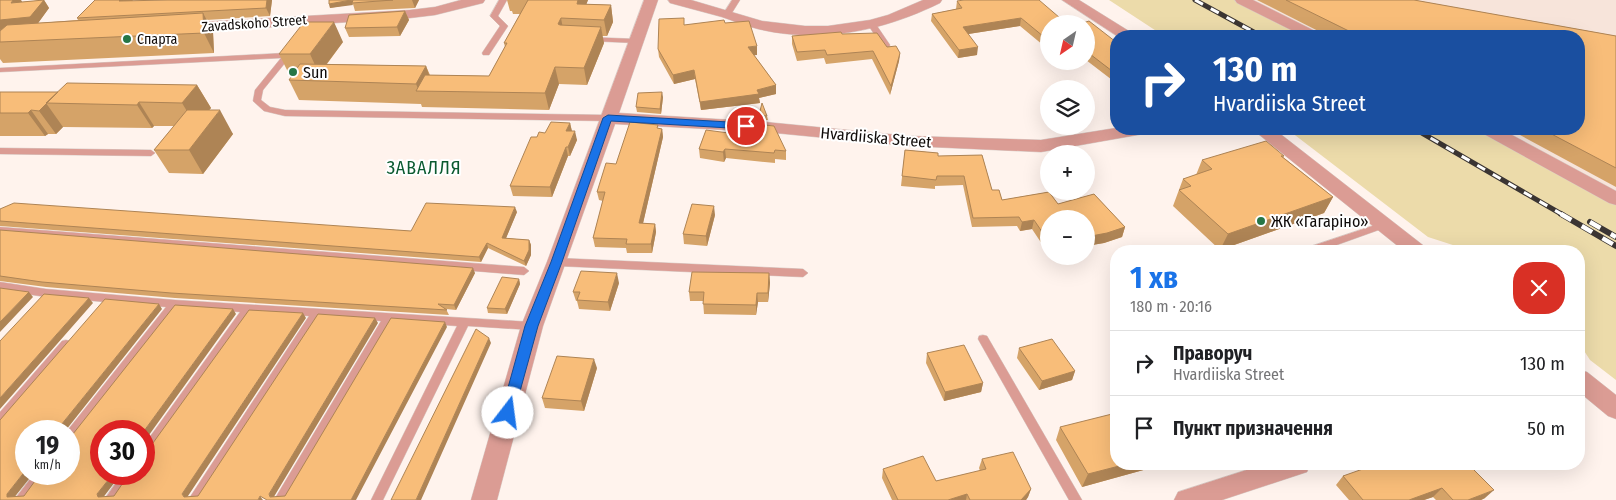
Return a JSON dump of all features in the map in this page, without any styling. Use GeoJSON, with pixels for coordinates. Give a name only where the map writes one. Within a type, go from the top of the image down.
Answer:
{"type":"FeatureCollection","features":[{"type":"Feature","properties":{"kind":"street","name":"Zavadskoho Street"},"geometry":{"type":"LineString","coordinates":[[167,29],[311,23],[426,12],[478,0]]}},
{"type":"Feature","properties":{"kind":"street"},"geometry":{"type":"LineString","coordinates":[[484,500],[532,326],[651,0]]}},
{"type":"Feature","properties":{"kind":"street"},"geometry":{"type":"LineString","coordinates":[[675,0],[760,25],[797,31],[828,31],[872,25],[901,16],[935,0]]}},
{"type":"Feature","properties":{"kind":"street"},"geometry":{"type":"LineString","coordinates":[[1069,0],[1117,30]]}},
{"type":"Feature","properties":{"kind":"street"},"geometry":{"type":"LineString","coordinates":[[1242,0],[1302,30]]}},
{"type":"Feature","properties":{"kind":"street","name":"Hvardiiska Street"},"geometry":{"type":"LineString","coordinates":[[608,118],[766,127],[908,141],[1041,146],[1110,134]]}},
{"type":"Feature","properties":{"kind":"street"},"geometry":{"type":"LineString","coordinates":[[1271,135],[1409,245]]}},
{"type":"Feature","properties":{"kind":"street"},"geometry":{"type":"LineString","coordinates":[[1499,135],[1616,199]]}},
{"type":"Feature","properties":{"kind":"street"},"geometry":{"type":"LineString","coordinates":[[1585,384],[1616,409]]}},
{"type":"Feature","properties":{"kind":"street"},"geometry":{"type":"LineString","coordinates":[[1187,500],[1280,470]]}},
{"type":"Feature","properties":{"kind":"lane"},"geometry":{"type":"LineString","coordinates":[[486,53],[504,26],[494,16],[503,0]]}},
{"type":"Feature","properties":{"kind":"lane"},"geometry":{"type":"LineString","coordinates":[[727,14],[736,0]]}},
{"type":"Feature","properties":{"kind":"lane"},"geometry":{"type":"LineString","coordinates":[[872,25],[891,52]]}},
{"type":"Feature","properties":{"kind":"lane"},"geometry":{"type":"LineString","coordinates":[[577,39],[636,41]]}},
{"type":"Feature","properties":{"kind":"lane"},"geometry":{"type":"LineString","coordinates":[[298,41],[259,90],[257,101],[267,109],[285,113],[608,118]]}},
{"type":"Feature","properties":{"kind":"lane"},"geometry":{"type":"LineString","coordinates":[[0,70],[287,56]]}},
{"type":"Feature","properties":{"kind":"lane"},"geometry":{"type":"LineString","coordinates":[[0,151],[152,153]]}},
{"type":"Feature","properties":{"kind":"lane"},"geometry":{"type":"LineString","coordinates":[[1327,245],[1384,225]]}},
{"type":"Feature","properties":{"kind":"lane"},"geometry":{"type":"LineString","coordinates":[[0,230],[524,271]]}},
{"type":"Feature","properties":{"kind":"lane"},"geometry":{"type":"LineString","coordinates":[[556,262],[803,274]]}},
{"type":"Feature","properties":{"kind":"lane"},"geometry":{"type":"LineString","coordinates":[[0,286],[43,297],[106,298],[248,309],[532,326]]}},
{"type":"Feature","properties":{"kind":"lane"},"geometry":{"type":"LineString","coordinates":[[94,312],[106,298]]}},
{"type":"Feature","properties":{"kind":"lane"},"geometry":{"type":"LineString","coordinates":[[80,424],[175,304]]}},
{"type":"Feature","properties":{"kind":"lane"},"geometry":{"type":"LineString","coordinates":[[155,439],[248,309]]}},
{"type":"Feature","properties":{"kind":"lane"},"geometry":{"type":"LineString","coordinates":[[194,500],[318,312]]}},
{"type":"Feature","properties":{"kind":"lane"},"geometry":{"type":"LineString","coordinates":[[280,500],[389,317]]}},
{"type":"Feature","properties":{"kind":"lane"},"geometry":{"type":"LineString","coordinates":[[377,500],[464,321]]}},
{"type":"Feature","properties":{"kind":"lane"},"geometry":{"type":"LineString","coordinates":[[0,420],[75,334]]}},
{"type":"Feature","properties":{"kind":"lane"},"geometry":{"type":"LineString","coordinates":[[982,339],[1076,500]]}},
{"type":"Feature","properties":{"kind":"lane"},"geometry":{"type":"LineString","coordinates":[[20,500],[32,485]]}},
{"type":"Feature","properties":{"kind":"lane"},"geometry":{"type":"LineString","coordinates":[[110,500],[121,485]]}},
{"type":"Feature","properties":{"kind":"shaded area"},"geometry":{"type":"Polygon","coordinates":[[[1109,0],[1242,0],[1302,30],[1155,30],[1109,0]]]}},
{"type":"Feature","properties":{"kind":"shaded area"},"geometry":{"type":"Polygon","coordinates":[[[1242,0],[1616,0],[1616,199],[1499,135],[1585,135],[1585,30],[1302,30],[1242,0]]]}},
{"type":"Feature","properties":{"kind":"shaded area"},"geometry":{"type":"Polygon","coordinates":[[[1295,135],[1499,135],[1616,199],[1616,380],[1590,360],[1585,352],[1585,245],[1453,245],[1428,237],[1295,135]]]}},
{"type":"Feature","properties":{"kind":"building"},"geometry":{"type":"Polygon","coordinates":[[[0,0],[13,0],[11,3],[44,0],[30,17],[0,20],[0,0]]]}},
{"type":"Feature","properties":{"kind":"building"},"geometry":{"type":"Polygon","coordinates":[[[95,0],[267,0],[266,8],[77,18],[95,0]]]}},
{"type":"Feature","properties":{"kind":"building"},"geometry":{"type":"Polygon","coordinates":[[[329,0],[351,0],[329,4],[329,0]]]}},
{"type":"Feature","properties":{"kind":"building"},"geometry":{"type":"Polygon","coordinates":[[[353,0],[393,0],[352,3],[353,0]]]}},
{"type":"Feature","properties":{"kind":"building"},"geometry":{"type":"Polygon","coordinates":[[[528,0],[578,0],[577,4],[611,5],[604,20],[561,18],[558,24],[601,27],[584,68],[555,67],[545,93],[416,91],[425,75],[489,76],[507,43],[504,43],[528,0]]]}},
{"type":"Feature","properties":{"kind":"building"},"geometry":{"type":"Polygon","coordinates":[[[1039,0],[1056,15],[1040,15],[1040,34],[1021,18],[963,27],[978,47],[959,50],[932,14],[962,8],[957,1],[1039,0]]]}},
{"type":"Feature","properties":{"kind":"building"},"geometry":{"type":"Polygon","coordinates":[[[1286,0],[1414,0],[1582,30],[1347,30],[1286,0]]]}},
{"type":"Feature","properties":{"kind":"building"},"geometry":{"type":"Polygon","coordinates":[[[405,11],[397,27],[345,28],[349,15],[405,11]]]}},
{"type":"Feature","properties":{"kind":"building"},"geometry":{"type":"Polygon","coordinates":[[[203,13],[204,33],[0,42],[0,31],[7,25],[203,13]]]}},
{"type":"Feature","properties":{"kind":"building"},"geometry":{"type":"Polygon","coordinates":[[[684,18],[684,25],[724,20],[725,23],[749,21],[757,46],[748,47],[776,85],[757,90],[759,94],[700,102],[694,70],[673,75],[658,49],[659,19],[684,18]]]}},
{"type":"Feature","properties":{"kind":"building"},"geometry":{"type":"Polygon","coordinates":[[[304,22],[334,22],[310,54],[279,54],[304,22]]]}},
{"type":"Feature","properties":{"kind":"building"},"geometry":{"type":"Polygon","coordinates":[[[1095,26],[1110,37],[1110,69],[1095,58],[1095,26]]]}},
{"type":"Feature","properties":{"kind":"building"},"geometry":{"type":"Polygon","coordinates":[[[1585,30],[1616,36],[1616,168],[1553,135],[1585,135],[1585,30]]]}},
{"type":"Feature","properties":{"kind":"building"},"geometry":{"type":"Polygon","coordinates":[[[841,32],[842,34],[877,33],[887,47],[896,46],[900,53],[891,86],[873,51],[827,55],[825,50],[797,52],[792,36],[841,32]]]}},
{"type":"Feature","properties":{"kind":"building"},"geometry":{"type":"Polygon","coordinates":[[[300,64],[426,66],[416,84],[289,80],[300,64]]]}},
{"type":"Feature","properties":{"kind":"building"},"geometry":{"type":"Polygon","coordinates":[[[67,83],[197,85],[182,103],[139,102],[137,105],[46,103],[67,83]]]}},
{"type":"Feature","properties":{"kind":"building"},"geometry":{"type":"Polygon","coordinates":[[[0,92],[58,92],[39,111],[0,113],[0,92]]]}},
{"type":"Feature","properties":{"kind":"building"},"geometry":{"type":"Polygon","coordinates":[[[662,92],[660,109],[636,107],[638,93],[662,92]]]}},
{"type":"Feature","properties":{"kind":"building"},"geometry":{"type":"Polygon","coordinates":[[[762,103],[767,116],[759,115],[762,103]]]}},
{"type":"Feature","properties":{"kind":"building"},"geometry":{"type":"Polygon","coordinates":[[[187,110],[220,110],[189,150],[154,150],[187,110]]]}},
{"type":"Feature","properties":{"kind":"building"},"geometry":{"type":"Polygon","coordinates":[[[551,122],[570,123],[566,131],[575,131],[568,147],[566,147],[550,187],[510,186],[531,137],[537,137],[539,132],[545,133],[551,122]]]}},
{"type":"Feature","properties":{"kind":"building"},"geometry":{"type":"Polygon","coordinates":[[[630,122],[658,125],[657,128],[662,129],[639,223],[655,224],[651,244],[626,244],[627,239],[593,238],[605,192],[597,192],[606,163],[616,164],[630,122]]]}},
{"type":"Feature","properties":{"kind":"building"},"geometry":{"type":"Polygon","coordinates":[[[755,124],[774,126],[786,151],[775,150],[774,153],[725,149],[723,152],[699,149],[706,130],[751,136],[755,124]]]}},
{"type":"Feature","properties":{"kind":"building"},"geometry":{"type":"Polygon","coordinates":[[[1266,141],[1284,156],[1281,156],[1333,197],[1228,234],[1179,190],[1191,186],[1183,179],[1212,169],[1202,160],[1266,141]]]}},
{"type":"Feature","properties":{"kind":"building"},"geometry":{"type":"Polygon","coordinates":[[[905,150],[938,153],[938,156],[982,155],[992,190],[999,190],[1002,200],[1040,194],[1040,200],[1055,200],[1058,204],[1072,200],[1095,200],[1095,195],[1125,227],[1095,235],[1095,210],[1040,210],[1040,229],[1034,220],[1022,222],[1019,217],[973,218],[964,176],[937,176],[936,180],[902,176],[905,150]]]}},
{"type":"Feature","properties":{"kind":"building"},"geometry":{"type":"Polygon","coordinates":[[[14,203],[411,231],[426,203],[515,207],[502,238],[529,240],[529,250],[524,261],[487,243],[479,257],[0,221],[0,209],[14,203]]]}},
{"type":"Feature","properties":{"kind":"building"},"geometry":{"type":"Polygon","coordinates":[[[692,204],[714,206],[706,236],[683,234],[692,204]]]}},
{"type":"Feature","properties":{"kind":"building"},"geometry":{"type":"Polygon","coordinates":[[[0,230],[473,268],[454,305],[438,304],[447,310],[171,293],[42,282],[0,276],[0,230]]]}},
{"type":"Feature","properties":{"kind":"building"},"geometry":{"type":"Polygon","coordinates":[[[581,271],[617,273],[608,302],[577,300],[580,292],[573,292],[581,271]]]}},
{"type":"Feature","properties":{"kind":"building"},"geometry":{"type":"Polygon","coordinates":[[[692,272],[769,273],[768,293],[757,293],[756,305],[703,304],[704,292],[689,292],[692,272]]]}},
{"type":"Feature","properties":{"kind":"building"},"geometry":{"type":"Polygon","coordinates":[[[502,277],[519,279],[505,309],[487,308],[502,277]]]}},
{"type":"Feature","properties":{"kind":"building"},"geometry":{"type":"Polygon","coordinates":[[[0,288],[29,292],[0,322],[0,288]]]}},
{"type":"Feature","properties":{"kind":"building"},"geometry":{"type":"Polygon","coordinates":[[[44,294],[89,298],[0,398],[0,341],[44,294]]]}},
{"type":"Feature","properties":{"kind":"building"},"geometry":{"type":"Polygon","coordinates":[[[105,299],[159,304],[65,420],[15,420],[15,484],[7,494],[7,497],[24,496],[32,485],[80,485],[80,425],[175,305],[233,309],[152,420],[90,420],[90,485],[104,485],[97,494],[98,497],[114,496],[122,485],[155,485],[155,440],[249,310],[303,313],[182,494],[184,497],[198,496],[318,314],[375,318],[269,494],[270,497],[285,496],[391,318],[445,322],[351,500],[267,500],[260,496],[258,500],[0,500],[0,420],[105,299]]]}},
{"type":"Feature","properties":{"kind":"building"},"geometry":{"type":"Polygon","coordinates":[[[476,329],[489,338],[416,500],[391,500],[476,329]]]}},
{"type":"Feature","properties":{"kind":"building"},"geometry":{"type":"Polygon","coordinates":[[[1052,339],[1075,371],[1042,381],[1019,348],[1052,339]]]}},
{"type":"Feature","properties":{"kind":"building"},"geometry":{"type":"Polygon","coordinates":[[[964,345],[983,383],[945,392],[927,353],[964,345]]]}},
{"type":"Feature","properties":{"kind":"building"},"geometry":{"type":"Polygon","coordinates":[[[557,356],[594,359],[581,401],[542,398],[557,356]]]}},
{"type":"Feature","properties":{"kind":"building"},"geometry":{"type":"Polygon","coordinates":[[[1110,414],[1110,468],[1088,474],[1060,427],[1110,414]]]}},
{"type":"Feature","properties":{"kind":"building"},"geometry":{"type":"Polygon","coordinates":[[[1013,452],[1031,489],[1021,500],[970,500],[967,494],[948,500],[898,500],[883,469],[923,456],[936,481],[986,469],[982,459],[1013,452]]]}},
{"type":"Feature","properties":{"kind":"building"},"geometry":{"type":"Polygon","coordinates":[[[1360,470],[1474,470],[1494,490],[1468,500],[1453,500],[1442,488],[1409,500],[1363,500],[1343,476],[1360,470]]]}},
{"type":"Feature","properties":{"kind":"railway"},"geometry":{"type":"LineString","coordinates":[[1195,0],[1250,30]]}},
{"type":"Feature","properties":{"kind":"railway"},"geometry":{"type":"LineString","coordinates":[[1425,135],[1563,215]]}},
{"type":"Feature","properties":{"kind":"railway"},"geometry":{"type":"LineString","coordinates":[[1561,214],[1616,246]]}},
{"type":"Feature","properties":{"kind":"railway"},"geometry":{"type":"LineString","coordinates":[[1590,222],[1616,237]]}},
{"type":"Feature","properties":{"kind":"place","name":"Спарта"},"geometry":{"type":"Point","coordinates":[127,39]}},
{"type":"Feature","properties":{"kind":"place","name":"Sun"},"geometry":{"type":"Point","coordinates":[293,72]}},
{"type":"Feature","properties":{"kind":"place","name":"ЖК «Гагаріно»"},"geometry":{"type":"Point","coordinates":[1261,221]}},
{"type":"Feature","properties":{"kind":"district","name":"ЗАВАЛЛЯ"},"geometry":{"type":"Point","coordinates":[424,168]}},
{"type":"Feature","properties":{"kind":"route"},"geometry":{"type":"LineString","coordinates":[[508,413],[532,326],[608,118],[746,126]]}}]}
